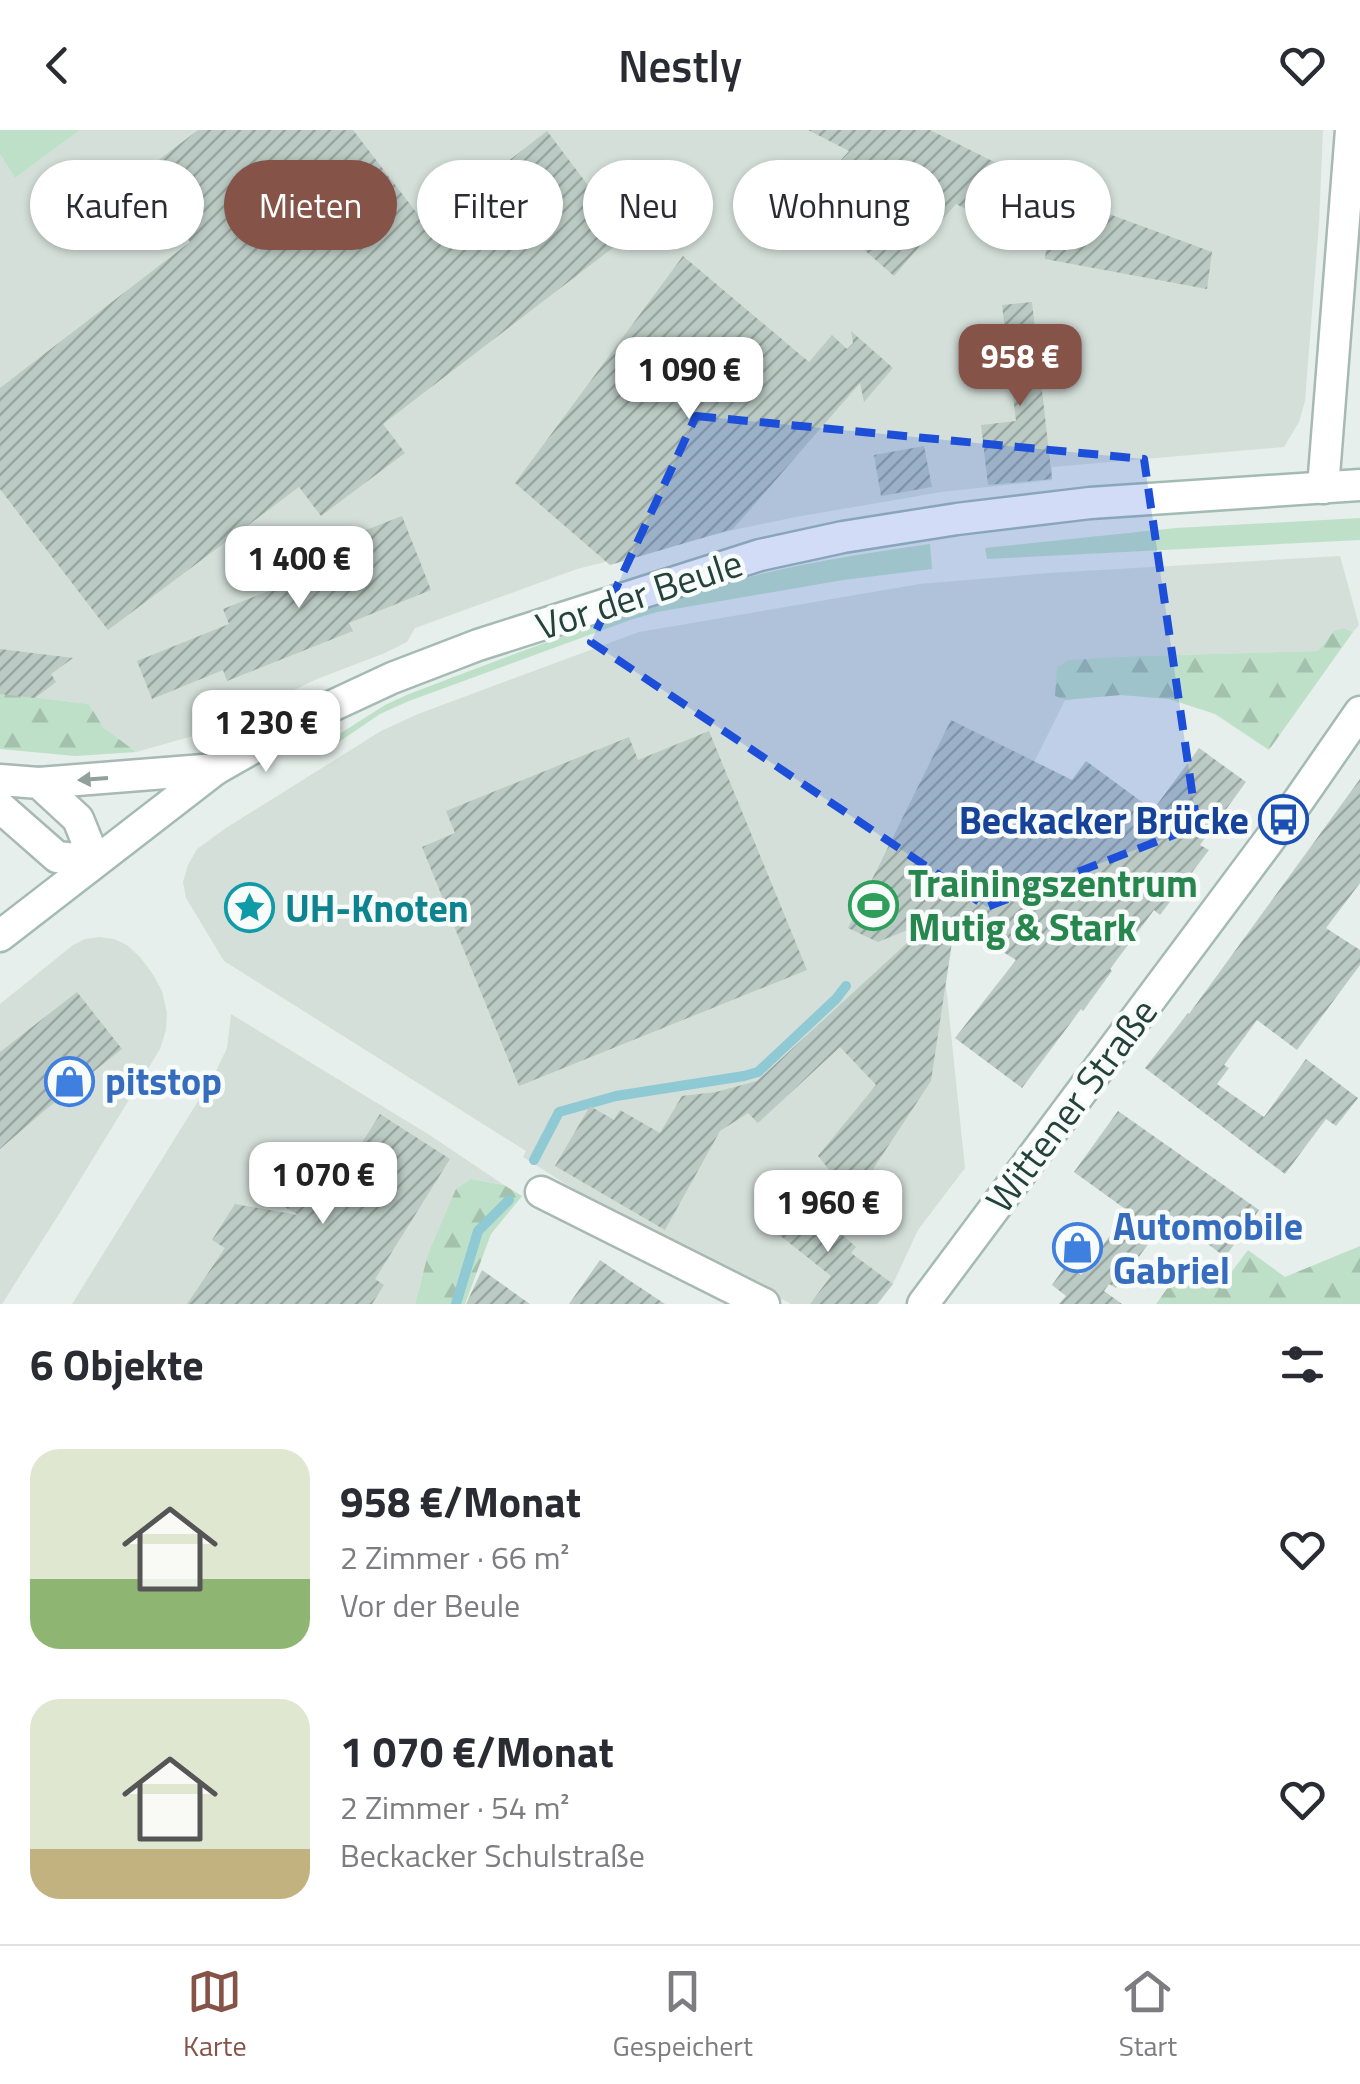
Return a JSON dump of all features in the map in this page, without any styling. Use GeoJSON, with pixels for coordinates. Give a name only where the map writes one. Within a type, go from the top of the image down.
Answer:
{"type":"FeatureCollection","features":[{"type":"Feature","properties":{"kind":"street"},"geometry":{"type":"LineString","coordinates":[[1323,488],[1351,130]]}},
{"type":"Feature","properties":{"kind":"street","name":"Vor der Beule"},"geometry":{"type":"LineString","coordinates":[[0,936],[216,769],[304,719],[478,645],[760,556],[843,537],[957,518],[1090,503],[1360,485]]}},
{"type":"Feature","properties":{"kind":"street","name":"Wittener Straße"},"geometry":{"type":"LineString","coordinates":[[922,1304],[1300,800],[1360,712]]}},
{"type":"Feature","properties":{"kind":"street"},"geometry":{"type":"LineString","coordinates":[[0,780],[39,784],[216,769]]}},
{"type":"Feature","properties":{"kind":"street"},"geometry":{"type":"LineString","coordinates":[[0,808],[57,857],[95,861],[78,819],[39,784]]}},
{"type":"Feature","properties":{"kind":"street"},"geometry":{"type":"LineString","coordinates":[[541,1192],[764,1304]]}},
{"type":"Feature","properties":{"kind":"highlighted area"},"geometry":{"type":"Polygon","coordinates":[[[696,416],[1144,459],[1197,826],[987,907],[591,642],[696,416]]]}},
{"type":"Feature","properties":{"kind":"shaded area"},"geometry":{"type":"Polygon","coordinates":[[[80,130],[1323,130],[1305,401],[1299,422],[1284,447],[1052,467],[1052,480],[941,492],[796,517],[577,569],[415,628],[407,642],[385,653],[317,679],[204,733],[136,752],[103,727],[89,704],[0,693],[0,154],[15,178],[30,167],[30,250],[204,250],[204,160],[39,160],[80,130]]]}},
{"type":"Feature","properties":{"kind":"shaded area"},"geometry":{"type":"Polygon","coordinates":[[[1340,556],[1359,625],[1353,632],[1335,630],[1319,651],[1140,656],[1055,696],[1065,700],[955,921],[946,985],[965,1168],[918,1230],[893,1284],[878,1304],[791,1304],[613,1214],[523,1157],[526,1151],[224,961],[186,898],[183,882],[197,849],[381,731],[639,632],[920,584],[1340,556]]]}},
{"type":"Feature","properties":{"kind":"shaded area","name":"pitstop"},"geometry":{"type":"Polygon","coordinates":[[[99,937],[127,945],[152,973],[162,991],[166,1030],[160,1049],[0,1304],[0,1004],[73,945],[99,937]]]}},
{"type":"Feature","properties":{"kind":"shaded area"},"geometry":{"type":"Polygon","coordinates":[[[231,1014],[504,1185],[471,1179],[428,1254],[415,1304],[72,1304],[213,1077],[227,1048],[231,1014]]]}},
{"type":"Feature","properties":{"kind":"green space"},"geometry":{"type":"Polygon","coordinates":[[[0,130],[80,130],[39,160],[30,160],[30,167],[15,178],[0,154],[0,130]]]}},
{"type":"Feature","properties":{"kind":"green space"},"geometry":{"type":"Polygon","coordinates":[[[1360,518],[1360,540],[987,559],[985,548],[1176,528],[1360,518]]]}},
{"type":"Feature","properties":{"kind":"green space"},"geometry":{"type":"Polygon","coordinates":[[[930,544],[932,569],[657,612],[409,701],[380,714],[336,744],[333,738],[409,694],[641,609],[772,572],[930,544]]]}},
{"type":"Feature","properties":{"kind":"green space"},"geometry":{"type":"Polygon","coordinates":[[[1335,630],[1353,632],[1269,750],[1215,714],[1169,699],[1121,695],[1065,700],[1055,696],[1057,667],[1069,660],[1318,651],[1335,630]]]}},
{"type":"Feature","properties":{"kind":"green space"},"geometry":{"type":"Polygon","coordinates":[[[0,693],[89,704],[103,727],[136,752],[75,756],[0,749],[0,693]]]}},
{"type":"Feature","properties":{"kind":"green space"},"geometry":{"type":"Polygon","coordinates":[[[471,1179],[504,1185],[522,1196],[491,1234],[465,1304],[415,1304],[428,1254],[456,1189],[471,1179]]]}},
{"type":"Feature","properties":{"kind":"green space"},"geometry":{"type":"Polygon","coordinates":[[[1360,1246],[1360,1304],[1156,1304],[1176,1276],[1224,1282],[1248,1250],[1285,1277],[1360,1246]]]}},
{"type":"Feature","properties":{"kind":"building"},"geometry":{"type":"Polygon","coordinates":[[[198,130],[353,130],[376,160],[224,160],[224,250],[397,250],[397,187],[417,213],[417,250],[563,250],[563,160],[510,160],[547,131],[583,179],[583,250],[610,250],[383,424],[405,453],[321,516],[299,487],[108,630],[0,489],[0,388],[180,250],[204,250],[204,160],[159,160],[198,130]]]}},
{"type":"Feature","properties":{"kind":"building"},"geometry":{"type":"Polygon","coordinates":[[[808,130],[930,130],[990,160],[965,160],[965,208],[956,204],[945,217],[945,160],[841,160],[849,151],[808,130]]]}},
{"type":"Feature","properties":{"kind":"building"},"geometry":{"type":"Polygon","coordinates":[[[1111,215],[1212,252],[1207,289],[1045,259],[1046,250],[1111,250],[1111,215]]]}},
{"type":"Feature","properties":{"kind":"building"},"geometry":{"type":"Polygon","coordinates":[[[864,250],[916,250],[894,276],[864,250]]]}},
{"type":"Feature","properties":{"kind":"building"},"geometry":{"type":"Polygon","coordinates":[[[683,256],[809,362],[832,335],[847,349],[853,343],[851,331],[893,368],[864,402],[860,383],[733,529],[610,565],[515,483],[683,256]]]}},
{"type":"Feature","properties":{"kind":"building"},"geometry":{"type":"Polygon","coordinates":[[[1032,302],[1052,479],[988,485],[981,425],[1016,421],[1002,305],[1032,302]]]}},
{"type":"Feature","properties":{"kind":"building"},"geometry":{"type":"Polygon","coordinates":[[[924,446],[932,487],[881,496],[874,455],[924,446]]]}},
{"type":"Feature","properties":{"kind":"building"},"geometry":{"type":"Polygon","coordinates":[[[402,516],[431,590],[349,623],[353,631],[227,681],[223,670],[152,699],[137,661],[229,624],[223,609],[325,569],[317,549],[402,516]]]}},
{"type":"Feature","properties":{"kind":"building"},"geometry":{"type":"Polygon","coordinates":[[[0,649],[73,658],[51,674],[56,682],[35,698],[0,694],[0,649]]]}},
{"type":"Feature","properties":{"kind":"building"},"geometry":{"type":"Polygon","coordinates":[[[951,720],[1072,780],[1086,761],[1153,810],[1199,748],[1246,782],[1200,845],[1209,850],[1160,915],[1154,910],[1083,1011],[1022,1088],[955,1038],[1016,960],[955,922],[931,1081],[873,1169],[889,1186],[862,1210],[818,1156],[876,1085],[840,1047],[758,1123],[748,1113],[720,1131],[665,1230],[555,1166],[590,1106],[614,1120],[620,1110],[660,1133],[682,1096],[757,1081],[932,920],[878,942],[848,928],[951,720]]]}},
{"type":"Feature","properties":{"kind":"building"},"geometry":{"type":"Polygon","coordinates":[[[709,731],[807,970],[519,1086],[422,847],[455,833],[446,811],[629,737],[638,760],[709,731]]]}},
{"type":"Feature","properties":{"kind":"building"},"geometry":{"type":"Polygon","coordinates":[[[1360,779],[1360,883],[1326,928],[1360,950],[1360,965],[1297,1050],[1257,1020],[1224,1065],[1229,1068],[1217,1084],[1264,1117],[1306,1059],[1358,1098],[1336,1126],[1326,1119],[1285,1174],[1145,1068],[1189,1014],[1360,779]]]}},
{"type":"Feature","properties":{"kind":"building"},"geometry":{"type":"Polygon","coordinates":[[[77,992],[122,1049],[0,1149],[0,1052],[77,992]]]}},
{"type":"Feature","properties":{"kind":"building"},"geometry":{"type":"Polygon","coordinates":[[[1118,1111],[1259,1210],[1225,1257],[1176,1220],[1164,1237],[1157,1232],[1116,1288],[1109,1284],[1104,1291],[1122,1304],[1059,1304],[1066,1296],[1052,1285],[1067,1264],[1081,1275],[1128,1211],[1074,1172],[1118,1111]]]}},
{"type":"Feature","properties":{"kind":"building"},"geometry":{"type":"Polygon","coordinates":[[[380,1114],[450,1159],[375,1279],[384,1285],[372,1304],[187,1304],[225,1248],[212,1240],[235,1204],[298,1215],[252,1187],[252,1176],[268,1151],[332,1190],[380,1114]]]}},
{"type":"Feature","properties":{"kind":"building"},"geometry":{"type":"Polygon","coordinates":[[[785,1192],[837,1230],[856,1247],[851,1253],[893,1284],[877,1304],[810,1304],[831,1276],[763,1222],[785,1192]]]}},
{"type":"Feature","properties":{"kind":"building"},"geometry":{"type":"Polygon","coordinates":[[[600,1260],[626,1278],[665,1304],[569,1304],[600,1260]]]}},
{"type":"Feature","properties":{"kind":"building"},"geometry":{"type":"Polygon","coordinates":[[[482,1270],[530,1304],[466,1304],[482,1270]]]}},
{"type":"Feature","properties":{"kind":"waterway"},"geometry":{"type":"LineString","coordinates":[[534,1160],[559,1112],[616,1096],[758,1072],[846,986]]}},
{"type":"Feature","properties":{"kind":"waterway"},"geometry":{"type":"LineString","coordinates":[[456,1304],[478,1231],[509,1200]]}},
{"type":"Feature","properties":{"kind":"place","name":"Beckacker Brücke"},"geometry":{"type":"Point","coordinates":[1284,820]}},
{"type":"Feature","properties":{"kind":"place","name":"Trainingszentrum Mutig & Stark"},"geometry":{"type":"Point","coordinates":[873,905]}},
{"type":"Feature","properties":{"kind":"place","name":"UH-Knoten"},"geometry":{"type":"Point","coordinates":[250,908]}},
{"type":"Feature","properties":{"kind":"place","name":"pitstop"},"geometry":{"type":"Point","coordinates":[70,1081]}},
{"type":"Feature","properties":{"kind":"place","name":"Automobile Gabriel"},"geometry":{"type":"Point","coordinates":[1078,1248]}}]}
